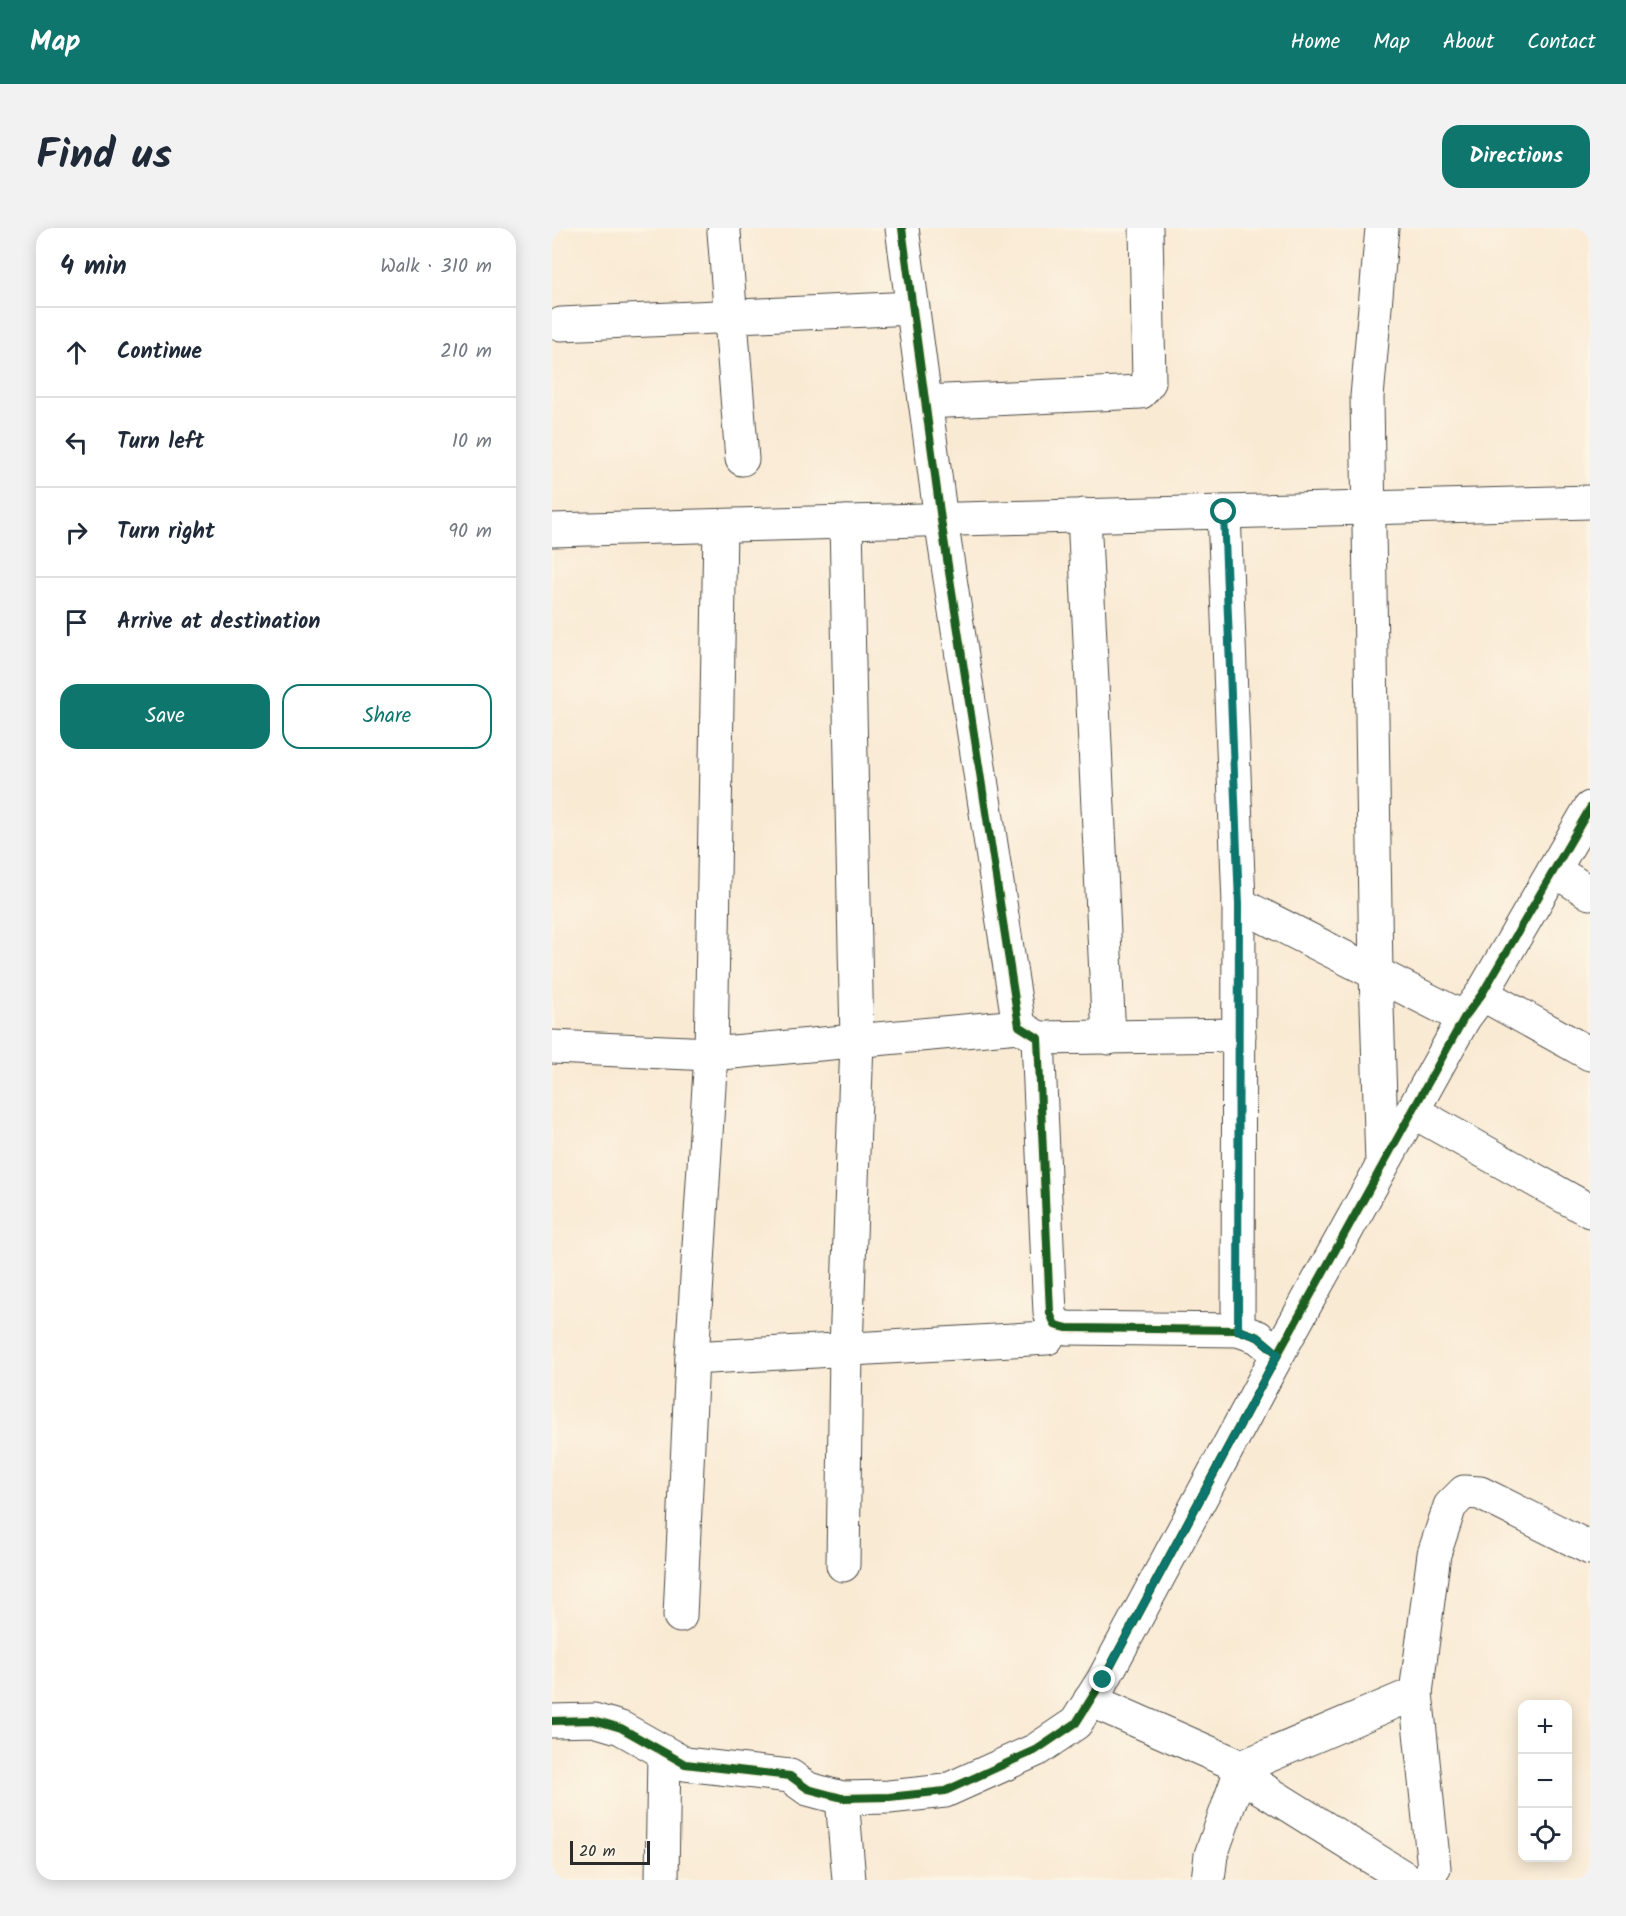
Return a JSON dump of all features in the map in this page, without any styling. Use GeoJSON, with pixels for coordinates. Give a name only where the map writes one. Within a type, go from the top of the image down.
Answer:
{"type":"FeatureCollection","features":[{"type":"Feature","properties":{"kind":"street"},"geometry":{"type":"LineString","coordinates":[[902,228],[941,520],[1029,1032],[1050,1313],[1055,1325]]}},
{"type":"Feature","properties":{"kind":"street"},"geometry":{"type":"LineString","coordinates":[[925,402],[1141,392],[1149,381],[1146,228]]}},
{"type":"Feature","properties":{"kind":"street"},"geometry":{"type":"LineString","coordinates":[[1382,228],[1367,397],[1376,974],[1382,1165]]}},
{"type":"Feature","properties":{"kind":"street"},"geometry":{"type":"LineString","coordinates":[[724,232],[742,459]]}},
{"type":"Feature","properties":{"kind":"street"},"geometry":{"type":"LineString","coordinates":[[561,324],[913,308]]}},
{"type":"Feature","properties":{"kind":"street"},"geometry":{"type":"LineString","coordinates":[[552,530],[1590,502]]}},
{"type":"Feature","properties":{"kind":"street"},"geometry":{"type":"LineString","coordinates":[[1224,512],[1239,904],[1238,1330]]}},
{"type":"Feature","properties":{"kind":"street"},"geometry":{"type":"LineString","coordinates":[[1084,515],[1109,1038]]}},
{"type":"Feature","properties":{"kind":"street"},"geometry":{"type":"LineString","coordinates":[[843,1565],[846,1349],[857,1041],[846,522]]}},
{"type":"Feature","properties":{"kind":"street"},"geometry":{"type":"LineString","coordinates":[[680,1616],[692,1358],[711,1054],[720,526]]}},
{"type":"Feature","properties":{"kind":"street"},"geometry":{"type":"LineString","coordinates":[[552,1721],[594,1720],[621,1728],[685,1764],[790,1776],[808,1789],[842,1798],[889,1797],[945,1791],[1036,1750],[1076,1723],[1103,1680],[1382,1165],[1590,808]]}},
{"type":"Feature","properties":{"kind":"street"},"geometry":{"type":"LineString","coordinates":[[1554,870],[1590,892]]}},
{"type":"Feature","properties":{"kind":"street"},"geometry":{"type":"LineString","coordinates":[[1239,904],[1376,974],[1473,1006],[1590,1054]]}},
{"type":"Feature","properties":{"kind":"street"},"geometry":{"type":"LineString","coordinates":[[552,1047],[711,1054],[857,1041],[1029,1032],[1109,1038],[1239,1035]]}},
{"type":"Feature","properties":{"kind":"street"},"geometry":{"type":"LineString","coordinates":[[1413,1111],[1590,1211]]}},
{"type":"Feature","properties":{"kind":"street"},"geometry":{"type":"LineString","coordinates":[[1055,1325],[1067,1328],[1238,1330],[1258,1337],[1278,1354]]}},
{"type":"Feature","properties":{"kind":"street"},"geometry":{"type":"LineString","coordinates":[[692,1358],[1047,1338],[1055,1325]]}},
{"type":"Feature","properties":{"kind":"street"},"geometry":{"type":"LineString","coordinates":[[1426,1880],[1434,1868],[1416,1693],[1434,1554],[1450,1506],[1464,1492],[1480,1493],[1590,1548]]}},
{"type":"Feature","properties":{"kind":"street"},"geometry":{"type":"LineString","coordinates":[[1090,1700],[1242,1767],[1416,1693]]}},
{"type":"Feature","properties":{"kind":"street"},"geometry":{"type":"LineString","coordinates":[[662,1880],[664,1753]]}},
{"type":"Feature","properties":{"kind":"street"},"geometry":{"type":"LineString","coordinates":[[1208,1880],[1211,1855],[1242,1767]]}},
{"type":"Feature","properties":{"kind":"street"},"geometry":{"type":"LineString","coordinates":[[1242,1767],[1245,1778],[1408,1880]]}},
{"type":"Feature","properties":{"kind":"street"},"geometry":{"type":"LineString","coordinates":[[842,1798],[849,1880]]}},
{"type":"Feature","properties":{"kind":"cycle path"},"geometry":{"type":"LineString","coordinates":[[902,228],[941,520],[1019,1026],[1038,1038],[1050,1313],[1055,1325],[1067,1328],[1238,1330],[1258,1337],[1278,1354]]}},
{"type":"Feature","properties":{"kind":"cycle path"},"geometry":{"type":"LineString","coordinates":[[552,1721],[594,1720],[621,1728],[685,1764],[790,1776],[808,1789],[842,1798],[889,1797],[945,1791],[1036,1750],[1076,1723],[1103,1680],[1278,1354],[1464,1018],[1482,994],[1590,808]]}},
{"type":"Feature","properties":{"kind":"route"},"geometry":{"type":"LineString","coordinates":[[1103,1680],[1278,1354],[1258,1337],[1238,1330],[1239,904],[1224,512]]}}]}
